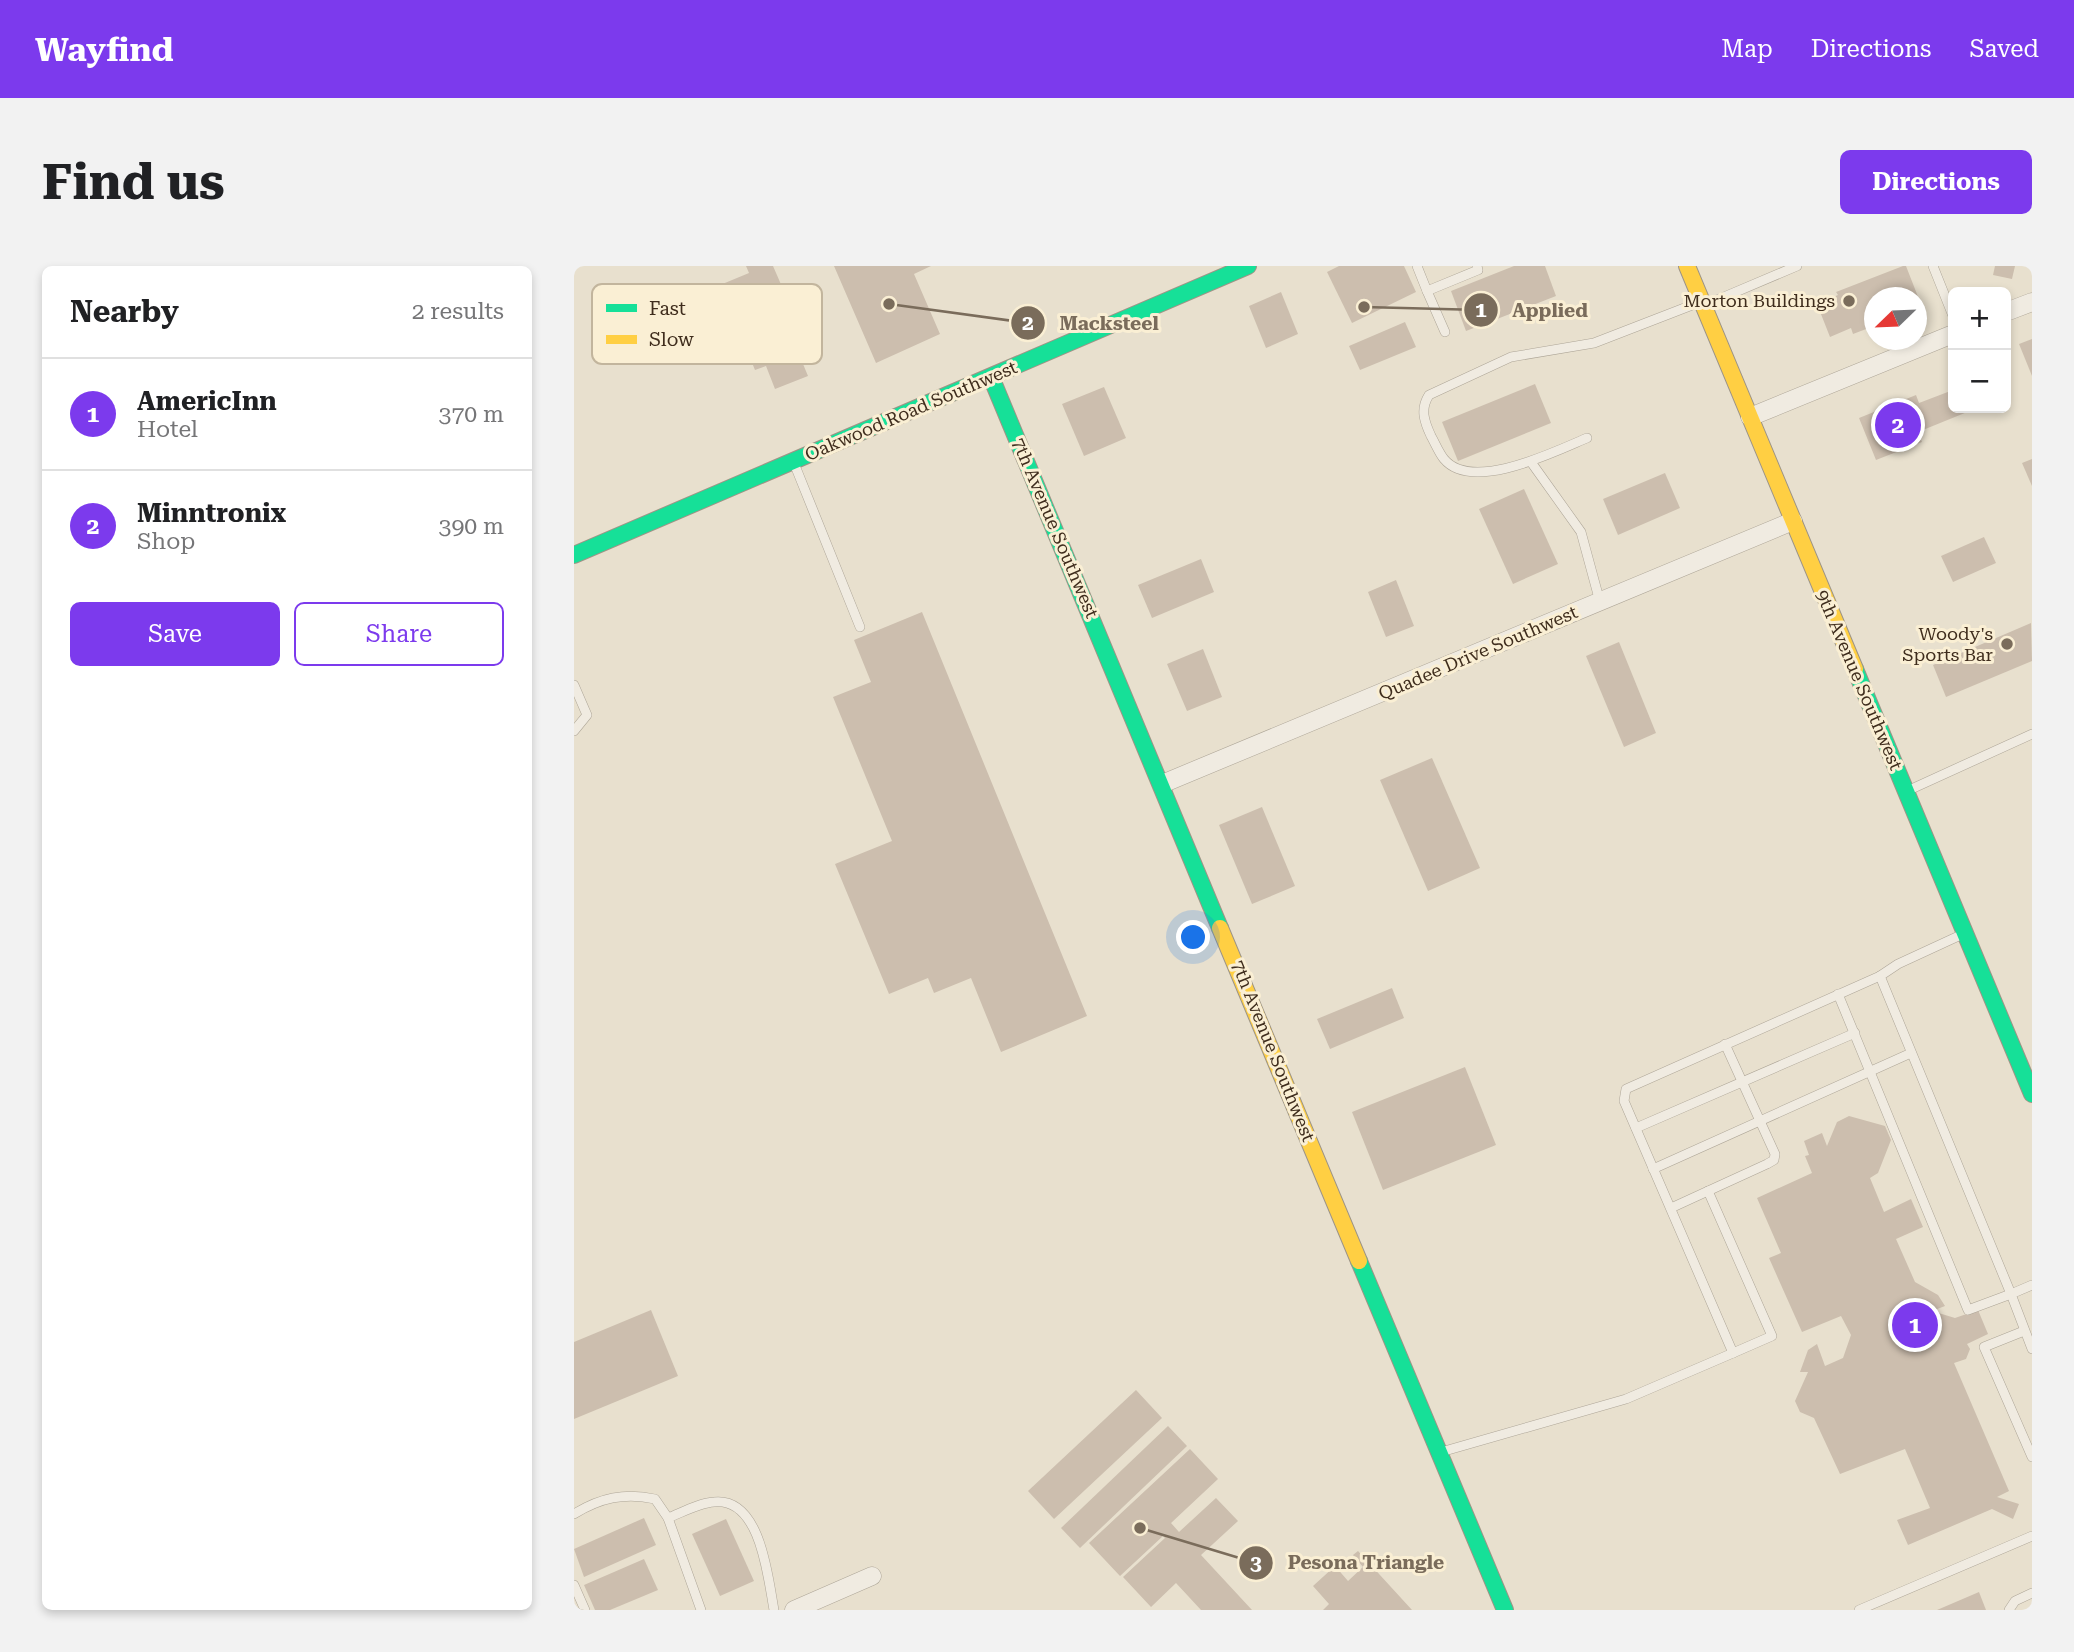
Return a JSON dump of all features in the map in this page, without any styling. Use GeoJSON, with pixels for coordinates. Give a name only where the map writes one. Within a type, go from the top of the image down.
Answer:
{"type":"FeatureCollection","features":[{"type":"Feature","properties":{"kind":"street","name":"Oakwood Road Southwest"},"geometry":{"type":"LineString","coordinates":[[574,555],[1248,266]]}},
{"type":"Feature","properties":{"kind":"street","name":"9th Avenue Southwest"},"geometry":{"type":"LineString","coordinates":[[1687,266],[2032,1094]]}},
{"type":"Feature","properties":{"kind":"street"},"geometry":{"type":"LineString","coordinates":[[2011,311],[2032,302]]}},
{"type":"Feature","properties":{"kind":"street"},"geometry":{"type":"LineString","coordinates":[[1750,417],[1948,336]]}},
{"type":"Feature","properties":{"kind":"street","name":"7th Avenue Southwest"},"geometry":{"type":"LineString","coordinates":[[991,377],[1163,784],[1505,1610]]}},
{"type":"Feature","properties":{"kind":"street","name":"Quadee Drive Southwest"},"geometry":{"type":"LineString","coordinates":[[1163,784],[1793,521]]}},
{"type":"Feature","properties":{"kind":"street"},"geometry":{"type":"LineString","coordinates":[[794,1610],[872,1576]]}},
{"type":"Feature","properties":{"kind":"lane"},"geometry":{"type":"LineString","coordinates":[[1417,266],[1445,332]]}},
{"type":"Feature","properties":{"kind":"lane"},"geometry":{"type":"LineString","coordinates":[[1587,438],[1518,467],[1470,473],[1446,461],[1425,424],[1423,405],[1429,395],[1511,356],[1594,343],[1703,304],[1797,266]]}},
{"type":"Feature","properties":{"kind":"lane"},"geometry":{"type":"LineString","coordinates":[[1933,266],[1948,304]]}},
{"type":"Feature","properties":{"kind":"lane"},"geometry":{"type":"LineString","coordinates":[[1427,291],[1481,267]]}},
{"type":"Feature","properties":{"kind":"lane"},"geometry":{"type":"LineString","coordinates":[[1531,461],[1581,532],[1600,602]]}},
{"type":"Feature","properties":{"kind":"lane"},"geometry":{"type":"LineString","coordinates":[[793,462],[860,627]]}},
{"type":"Feature","properties":{"kind":"lane"},"geometry":{"type":"LineString","coordinates":[[574,685],[587,715],[574,731]]}},
{"type":"Feature","properties":{"kind":"lane"},"geometry":{"type":"LineString","coordinates":[[1906,791],[2032,734]]}},
{"type":"Feature","properties":{"kind":"lane"},"geometry":{"type":"LineString","coordinates":[[1733,1353],[1624,1101],[1626,1089],[1880,976],[1898,964],[1965,933]]}},
{"type":"Feature","properties":{"kind":"lane"},"geometry":{"type":"LineString","coordinates":[[1880,976],[2032,1349]]}},
{"type":"Feature","properties":{"kind":"lane"},"geometry":{"type":"LineString","coordinates":[[1838,995],[1969,1312],[2032,1285]]}},
{"type":"Feature","properties":{"kind":"lane"},"geometry":{"type":"LineString","coordinates":[[1636,1128],[1855,1033]]}},
{"type":"Feature","properties":{"kind":"lane"},"geometry":{"type":"LineString","coordinates":[[1671,1208],[1774,1160],[1725,1044]]}},
{"type":"Feature","properties":{"kind":"lane"},"geometry":{"type":"LineString","coordinates":[[1653,1169],[1911,1053]]}},
{"type":"Feature","properties":{"kind":"lane"},"geometry":{"type":"LineString","coordinates":[[1440,1452],[1626,1399],[1772,1336],[1708,1191]]}},
{"type":"Feature","properties":{"kind":"lane"},"geometry":{"type":"LineString","coordinates":[[2024,1331],[1982,1343],[2032,1457]]}},
{"type":"Feature","properties":{"kind":"lane"},"geometry":{"type":"LineString","coordinates":[[574,1514],[608,1497],[636,1494],[655,1499],[668,1518],[701,1610]]}},
{"type":"Feature","properties":{"kind":"lane"},"geometry":{"type":"LineString","coordinates":[[668,1518],[714,1502],[729,1503],[743,1512],[761,1542],[774,1610]]}},
{"type":"Feature","properties":{"kind":"lane"},"geometry":{"type":"LineString","coordinates":[[1859,1610],[2032,1536]]}},
{"type":"Feature","properties":{"kind":"lane"},"geometry":{"type":"LineString","coordinates":[[574,1585],[584,1610]]}},
{"type":"Feature","properties":{"kind":"lane"},"geometry":{"type":"LineString","coordinates":[[2009,1610],[2015,1601],[2032,1593]]}},
{"type":"Feature","properties":{"kind":"building"},"geometry":{"type":"Polygon","coordinates":[[[746,266],[773,266],[781,284],[722,284],[749,273],[746,266]]]}},
{"type":"Feature","properties":{"kind":"building"},"geometry":{"type":"Polygon","coordinates":[[[834,266],[931,266],[914,274],[940,334],[876,363],[834,266]]]}},
{"type":"Feature","properties":{"kind":"building"},"geometry":{"type":"Polygon","coordinates":[[[1339,266],[1404,266],[1416,292],[1352,323],[1327,272],[1339,266]]]}},
{"type":"Feature","properties":{"kind":"building"},"geometry":{"type":"Polygon","coordinates":[[[1514,266],[1545,266],[1556,296],[1466,331],[1451,291],[1514,266]]]}},
{"type":"Feature","properties":{"kind":"building","name":"Morton Buildings"},"geometry":{"type":"Polygon","coordinates":[[[1903,266],[1906,266],[1914,287],[1864,287],[1864,330],[1853,334],[1851,328],[1830,337],[1817,304],[1838,295],[1836,292],[1903,266]]]}},
{"type":"Feature","properties":{"kind":"building"},"geometry":{"type":"Polygon","coordinates":[[[1995,266],[2015,266],[2012,279],[1993,275],[1995,266]]]}},
{"type":"Feature","properties":{"kind":"building"},"geometry":{"type":"Polygon","coordinates":[[[1281,292],[1298,334],[1266,348],[1249,306],[1281,292]]]}},
{"type":"Feature","properties":{"kind":"building"},"geometry":{"type":"Polygon","coordinates":[[[1405,322],[1416,347],[1360,370],[1349,346],[1405,322]]]}},
{"type":"Feature","properties":{"kind":"building"},"geometry":{"type":"Polygon","coordinates":[[[2032,339],[2032,376],[2019,344],[2032,339]]]}},
{"type":"Feature","properties":{"kind":"building"},"geometry":{"type":"Polygon","coordinates":[[[753,364],[803,364],[808,376],[775,389],[766,366],[755,370],[753,364]]]}},
{"type":"Feature","properties":{"kind":"building"},"geometry":{"type":"Polygon","coordinates":[[[1535,384],[1551,423],[1458,461],[1442,422],[1535,384]]]}},
{"type":"Feature","properties":{"kind":"building"},"geometry":{"type":"Polygon","coordinates":[[[1104,387],[1126,438],[1084,456],[1062,404],[1104,387]]]}},
{"type":"Feature","properties":{"kind":"building"},"geometry":{"type":"Polygon","coordinates":[[[1948,392],[1948,413],[1965,413],[1918,432],[1922,442],[1876,460],[1859,418],[1916,395],[1919,403],[1948,392]]]}},
{"type":"Feature","properties":{"kind":"building"},"geometry":{"type":"Polygon","coordinates":[[[2032,459],[2032,486],[2022,463],[2032,459]]]}},
{"type":"Feature","properties":{"kind":"building"},"geometry":{"type":"Polygon","coordinates":[[[1665,473],[1680,508],[1618,535],[1603,499],[1665,473]]]}},
{"type":"Feature","properties":{"kind":"building"},"geometry":{"type":"Polygon","coordinates":[[[1524,489],[1558,564],[1513,584],[1479,509],[1524,489]]]}},
{"type":"Feature","properties":{"kind":"building"},"geometry":{"type":"Polygon","coordinates":[[[1984,537],[1996,563],[1953,582],[1941,556],[1984,537]]]}},
{"type":"Feature","properties":{"kind":"building"},"geometry":{"type":"Polygon","coordinates":[[[1201,559],[1214,592],[1152,618],[1138,585],[1201,559]]]}},
{"type":"Feature","properties":{"kind":"building"},"geometry":{"type":"Polygon","coordinates":[[[1396,580],[1414,626],[1386,637],[1368,592],[1396,580]]]}},
{"type":"Feature","properties":{"kind":"building"},"geometry":{"type":"Polygon","coordinates":[[[922,612],[1087,1016],[1001,1052],[971,978],[934,993],[928,978],[889,994],[835,864],[892,841],[833,697],[871,682],[854,640],[922,612]]]}},
{"type":"Feature","properties":{"kind":"building","name":"Woody's Sports Bar"},"geometry":{"type":"Polygon","coordinates":[[[2031,623],[2032,661],[1946,697],[1933,665],[2031,623]]]}},
{"type":"Feature","properties":{"kind":"building"},"geometry":{"type":"Polygon","coordinates":[[[1619,642],[1656,733],[1624,747],[1586,656],[1619,642]]]}},
{"type":"Feature","properties":{"kind":"building"},"geometry":{"type":"Polygon","coordinates":[[[1203,649],[1222,697],[1187,711],[1167,664],[1203,649]]]}},
{"type":"Feature","properties":{"kind":"building"},"geometry":{"type":"Polygon","coordinates":[[[1432,758],[1480,868],[1428,891],[1380,780],[1432,758]]]}},
{"type":"Feature","properties":{"kind":"building"},"geometry":{"type":"Polygon","coordinates":[[[1262,807],[1295,886],[1252,904],[1219,825],[1262,807]]]}},
{"type":"Feature","properties":{"kind":"building"},"geometry":{"type":"Polygon","coordinates":[[[1392,988],[1404,1018],[1330,1049],[1317,1019],[1392,988]]]}},
{"type":"Feature","properties":{"kind":"building"},"geometry":{"type":"Polygon","coordinates":[[[1465,1067],[1496,1145],[1383,1190],[1352,1112],[1465,1067]]]}},
{"type":"Feature","properties":{"kind":"building"},"geometry":{"type":"Polygon","coordinates":[[[1849,1116],[1885,1126],[1891,1140],[1878,1173],[1870,1178],[1884,1212],[1911,1199],[1923,1227],[1896,1239],[1915,1282],[1938,1295],[1945,1306],[1932,1311],[1955,1318],[1978,1310],[1988,1334],[1967,1344],[1970,1349],[1966,1359],[1954,1363],[2009,1491],[1997,1497],[2019,1504],[2013,1519],[1992,1509],[1908,1545],[1897,1520],[1930,1508],[1905,1449],[1840,1474],[1814,1418],[1800,1412],[1795,1401],[1808,1372],[1800,1372],[1808,1350],[1817,1344],[1825,1366],[1843,1358],[1851,1335],[1841,1316],[1802,1332],[1769,1258],[1781,1253],[1757,1198],[1812,1173],[1805,1156],[1809,1155],[1804,1141],[1822,1133],[1827,1146],[1837,1122],[1849,1116]]]}},
{"type":"Feature","properties":{"kind":"building"},"geometry":{"type":"Polygon","coordinates":[[[651,1310],[678,1376],[574,1419],[574,1342],[651,1310]]]}},
{"type":"Feature","properties":{"kind":"building"},"geometry":{"type":"Polygon","coordinates":[[[1136,1390],[1162,1418],[1054,1519],[1028,1491],[1136,1390]]]}},
{"type":"Feature","properties":{"kind":"building"},"geometry":{"type":"Polygon","coordinates":[[[1168,1426],[1187,1446],[1080,1548],[1061,1528],[1168,1426]]]}},
{"type":"Feature","properties":{"kind":"building"},"geometry":{"type":"Polygon","coordinates":[[[1190,1449],[1218,1479],[1171,1523],[1179,1532],[1216,1498],[1238,1521],[1201,1555],[1252,1610],[1201,1610],[1176,1583],[1151,1607],[1123,1577],[1165,1538],[1163,1536],[1120,1576],[1089,1543],[1190,1449]]]}},
{"type":"Feature","properties":{"kind":"building"},"geometry":{"type":"Polygon","coordinates":[[[644,1518],[656,1545],[584,1577],[574,1549],[644,1518]]]}},
{"type":"Feature","properties":{"kind":"building"},"geometry":{"type":"Polygon","coordinates":[[[726,1519],[754,1581],[720,1596],[692,1534],[726,1519]]]}},
{"type":"Feature","properties":{"kind":"building"},"geometry":{"type":"Polygon","coordinates":[[[1358,1551],[1412,1610],[1323,1610],[1329,1604],[1313,1586],[1335,1566],[1348,1581],[1363,1567],[1353,1555],[1358,1551]]]}},
{"type":"Feature","properties":{"kind":"building"},"geometry":{"type":"Polygon","coordinates":[[[644,1559],[658,1590],[610,1610],[595,1610],[584,1585],[644,1559]]]}},
{"type":"Feature","properties":{"kind":"building"},"geometry":{"type":"Polygon","coordinates":[[[1979,1592],[1986,1610],[1937,1610],[1979,1592]]]}},
{"type":"Feature","properties":{"kind":"traffic: fast"},"geometry":{"type":"LineString","coordinates":[[574,555],[1248,266]]}},
{"type":"Feature","properties":{"kind":"traffic: fast"},"geometry":{"type":"LineString","coordinates":[[991,377],[1220,928]]}},
{"type":"Feature","properties":{"kind":"traffic: fast"},"geometry":{"type":"LineString","coordinates":[[1855,669],[2032,1094]]}},
{"type":"Feature","properties":{"kind":"traffic: fast"},"geometry":{"type":"LineString","coordinates":[[1359,1261],[1505,1610]]}},
{"type":"Feature","properties":{"kind":"traffic: slow"},"geometry":{"type":"LineString","coordinates":[[1687,266],[1855,669]]}},
{"type":"Feature","properties":{"kind":"traffic: slow"},"geometry":{"type":"LineString","coordinates":[[1220,928],[1359,1261]]}},
{"type":"Feature","properties":{"kind":"place","name":"Morton Buildings"},"geometry":{"type":"Point","coordinates":[1849,301]}},
{"type":"Feature","properties":{"kind":"place","name":"Macksteel"},"geometry":{"type":"Point","coordinates":[889,304]}},
{"type":"Feature","properties":{"kind":"place","name":"Applied"},"geometry":{"type":"Point","coordinates":[1364,307]}},
{"type":"Feature","properties":{"kind":"place","name":"Minntronix"},"geometry":{"type":"Point","coordinates":[1898,425]}},
{"type":"Feature","properties":{"kind":"place","name":"Woody's Sports Bar"},"geometry":{"type":"Point","coordinates":[2007,644]}},
{"type":"Feature","properties":{"kind":"place","name":"AmericInn"},"geometry":{"type":"Point","coordinates":[1915,1325]}},
{"type":"Feature","properties":{"kind":"place","name":"Pesona Triangle"},"geometry":{"type":"Point","coordinates":[1140,1528]}}]}
